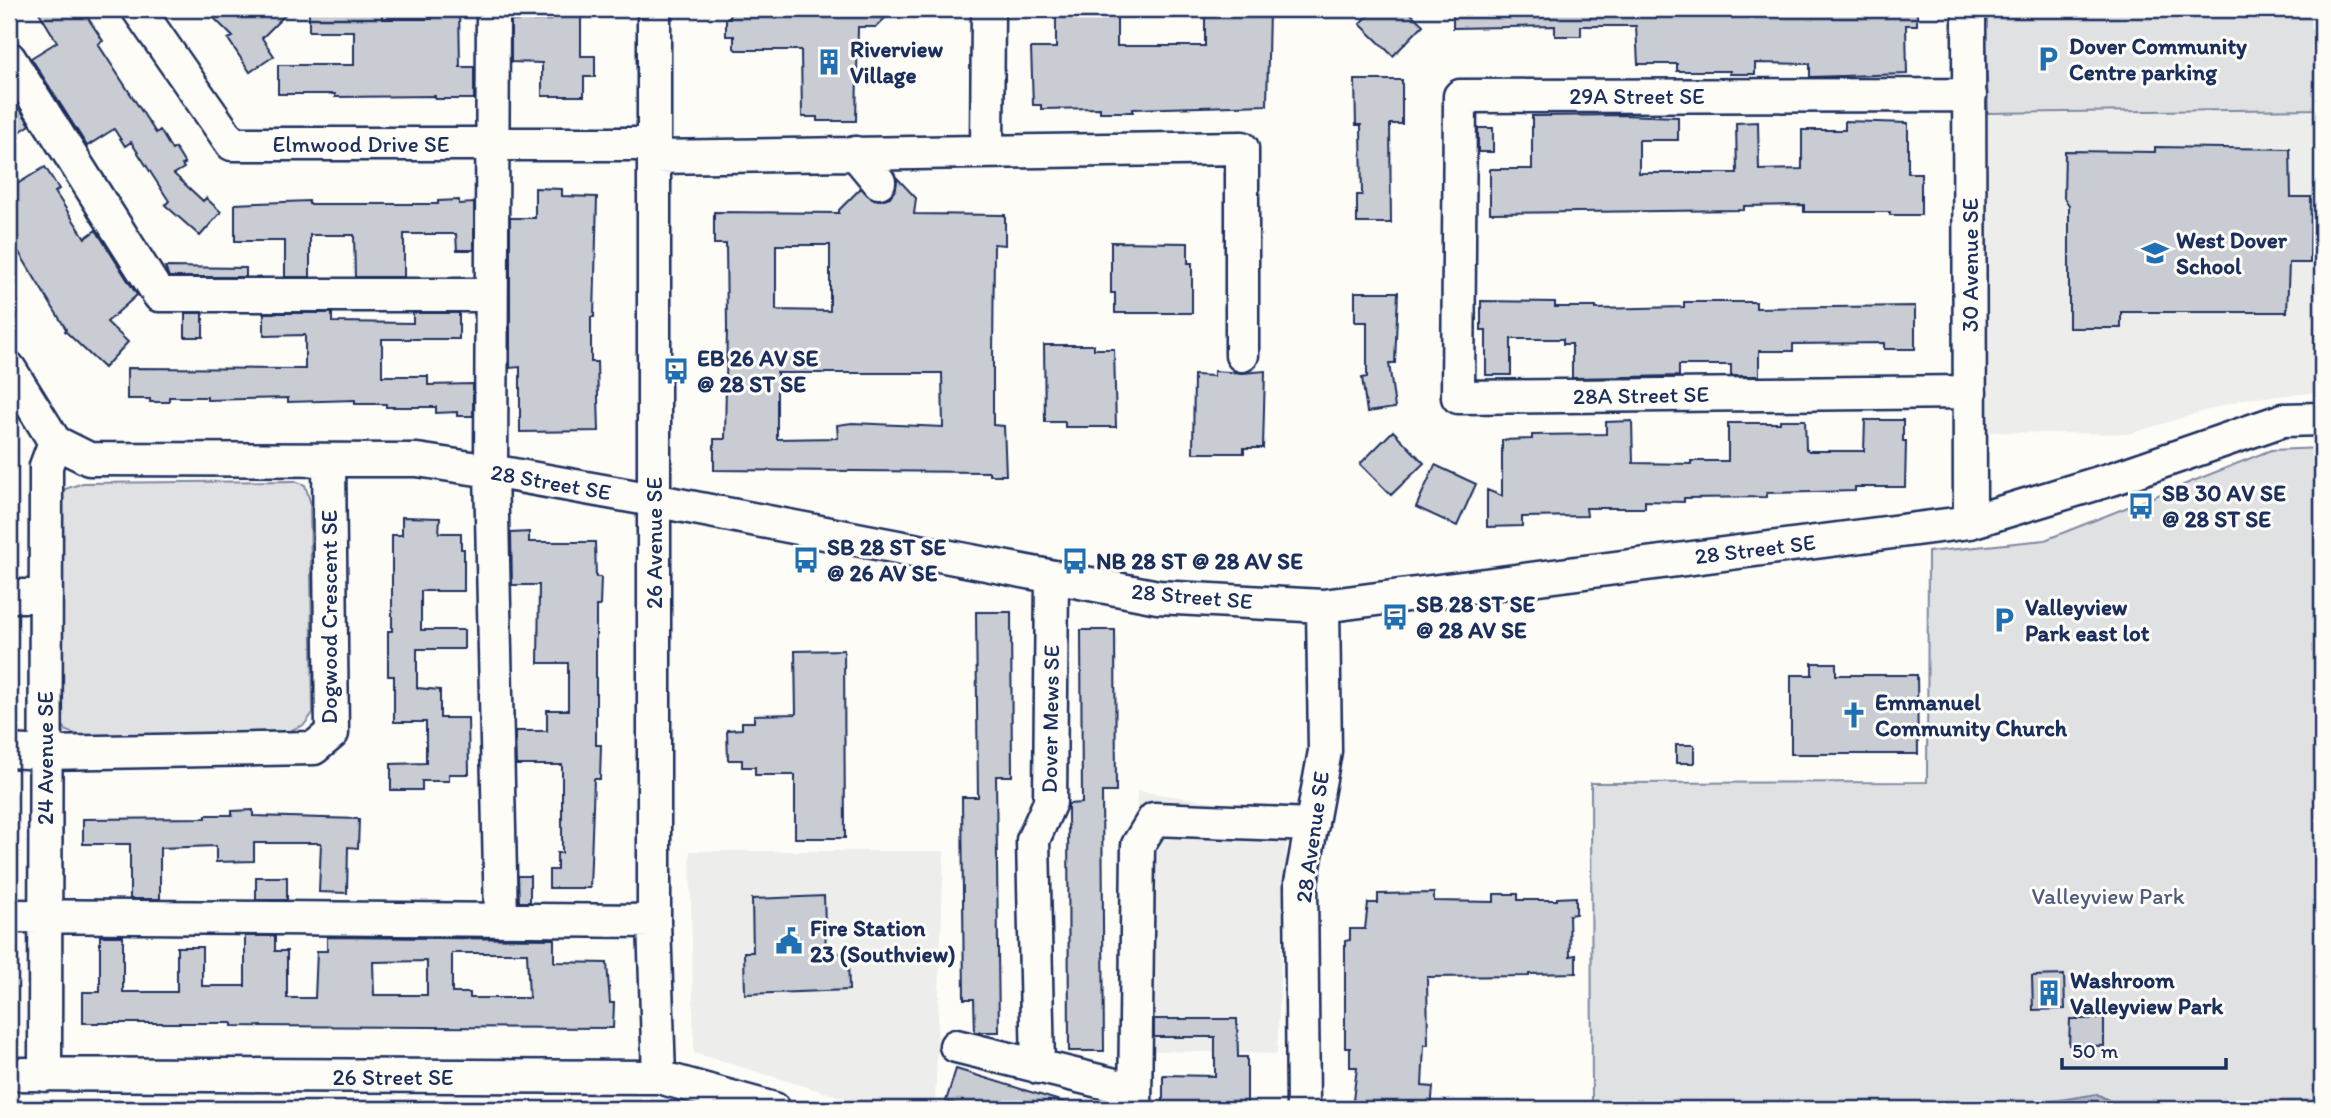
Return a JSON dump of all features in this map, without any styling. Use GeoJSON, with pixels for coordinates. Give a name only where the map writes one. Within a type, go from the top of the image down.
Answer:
{"type":"FeatureCollection","features":[{"type":"Feature","properties":{"kind":"street","name":"Elmwood Drive SE"},"geometry":{"type":"LineString","coordinates":[[138,9],[232,144],[491,144],[655,151],[855,153],[1242,148],[1242,355]]}},
{"type":"Feature","properties":{"kind":"street"},"geometry":{"type":"LineString","coordinates":[[493,9],[491,471],[501,919]]}},
{"type":"Feature","properties":{"kind":"street","name":"26 Avenue SE"},"geometry":{"type":"LineString","coordinates":[[654,9],[654,921],[659,1077]]}},
{"type":"Feature","properties":{"kind":"street"},"geometry":{"type":"LineString","coordinates":[[987,151],[988,9]]}},
{"type":"Feature","properties":{"kind":"street","name":"30 Avenue SE"},"geometry":{"type":"LineString","coordinates":[[1969,9],[1970,522]]}},
{"type":"Feature","properties":{"kind":"street"},"geometry":{"type":"LineString","coordinates":[[9,58],[159,295],[491,295]]}},
{"type":"Feature","properties":{"kind":"street","name":"29A Street SE"},"geometry":{"type":"LineString","coordinates":[[1457,251],[1460,96],[1970,95]]}},
{"type":"Feature","properties":{"kind":"street"},"geometry":{"type":"LineString","coordinates":[[855,153],[886,181],[906,172],[916,153]]}},
{"type":"Feature","properties":{"kind":"street","name":"28A Street SE"},"geometry":{"type":"LineString","coordinates":[[1457,251],[1458,397],[1970,391]]}},
{"type":"Feature","properties":{"kind":"street"},"geometry":{"type":"LineString","coordinates":[[9,368],[55,442]]}},
{"type":"Feature","properties":{"kind":"street","name":"28 Street SE"},"geometry":{"type":"LineString","coordinates":[[55,442],[89,458],[417,460],[653,500],[1158,597],[1323,606],[1970,522],[2115,478],[2283,420],[2322,419]]}},
{"type":"Feature","properties":{"kind":"street","name":"24 Avenue SE"},"geometry":{"type":"LineString","coordinates":[[45,1075],[46,466],[55,442]]}},
{"type":"Feature","properties":{"kind":"street","name":"Dogwood Crescent SE"},"geometry":{"type":"LineString","coordinates":[[45,753],[314,748],[332,733],[329,461]]}},
{"type":"Feature","properties":{"kind":"street","name":"Dover Mews SE"},"geometry":{"type":"LineString","coordinates":[[1038,1067],[1033,840],[1049,802],[1052,577]]}},
{"type":"Feature","properties":{"kind":"street"},"geometry":{"type":"LineString","coordinates":[[9,596],[46,596]]}},
{"type":"Feature","properties":{"kind":"street","name":"28 Avenue SE"},"geometry":{"type":"LineString","coordinates":[[1303,1109],[1301,883],[1325,751],[1323,606]]}},
{"type":"Feature","properties":{"kind":"street"},"geometry":{"type":"LineString","coordinates":[[9,751],[45,753]]}},
{"type":"Feature","properties":{"kind":"street"},"geometry":{"type":"LineString","coordinates":[[1135,1109],[1138,845],[1154,819],[1312,825]]}},
{"type":"Feature","properties":{"kind":"street"},"geometry":{"type":"LineString","coordinates":[[9,916],[654,921]]}},
{"type":"Feature","properties":{"kind":"street"},"geometry":{"type":"LineString","coordinates":[[956,1046],[1111,1084]]}},
{"type":"Feature","properties":{"kind":"street","name":"26 Street SE"},"geometry":{"type":"LineString","coordinates":[[9,1074],[659,1077],[774,1109]]}},
{"type":"Feature","properties":{"kind":"shaded area","name":"West Dover School"},"geometry":{"type":"Polygon","coordinates":[[[2322,109],[2322,392],[2244,399],[2129,434],[1987,432],[1988,113],[2322,109]]]}},
{"type":"Feature","properties":{"kind":"shaded area"},"geometry":{"type":"Polygon","coordinates":[[[1137,791],[1288,812],[1277,1054],[1126,1050],[1137,791]]]}},
{"type":"Feature","properties":{"kind":"shaded area"},"geometry":{"type":"Polygon","coordinates":[[[690,851],[944,851],[935,1109],[881,1109],[694,1053],[690,851]]]}},
{"type":"Feature","properties":{"kind":"shaded area"},"geometry":{"type":"Polygon","coordinates":[[[2097,1094],[2125,1109],[2013,1109],[2022,1106],[2097,1094]]]}},
{"type":"Feature","properties":{"kind":"green space"},"geometry":{"type":"Polygon","coordinates":[[[1985,9],[2322,9],[2322,109],[1988,113],[1985,9]]]}},
{"type":"Feature","properties":{"kind":"green space","name":"Valleyview Park"},"geometry":{"type":"Polygon","coordinates":[[[2322,448],[2322,1109],[1592,1109],[1591,783],[1927,782],[1928,552],[2045,540],[2271,450],[2322,448]]]}},
{"type":"Feature","properties":{"kind":"green space"},"geometry":{"type":"Polygon","coordinates":[[[295,481],[305,485],[310,501],[313,713],[304,725],[289,731],[82,736],[66,731],[59,717],[59,500],[65,489],[83,483],[295,481]]]}},
{"type":"Feature","properties":{"kind":"building"},"geometry":{"type":"Polygon","coordinates":[[[37,9],[82,9],[103,41],[98,44],[156,133],[160,130],[172,150],[175,148],[185,164],[182,165],[184,168],[174,174],[203,201],[206,198],[221,212],[200,236],[165,205],[169,201],[131,142],[125,146],[114,129],[87,146],[31,58],[57,42],[37,9]]]}},
{"type":"Feature","properties":{"kind":"building"},"geometry":{"type":"Polygon","coordinates":[[[205,9],[291,9],[262,38],[274,56],[250,72],[228,39],[233,37],[205,9]]]}},
{"type":"Feature","properties":{"kind":"building"},"geometry":{"type":"Polygon","coordinates":[[[309,9],[382,9],[382,19],[432,19],[432,9],[459,9],[460,67],[474,67],[474,99],[278,94],[278,65],[354,65],[354,31],[309,31],[309,9]]]}},
{"type":"Feature","properties":{"kind":"building"},"geometry":{"type":"Polygon","coordinates":[[[552,9],[581,9],[581,56],[595,56],[595,77],[584,77],[584,96],[542,96],[542,63],[511,62],[511,21],[552,20],[552,9]]]}},
{"type":"Feature","properties":{"kind":"building","name":"Riverview Village"},"geometry":{"type":"Polygon","coordinates":[[[730,9],[894,9],[876,27],[858,27],[856,121],[817,121],[817,117],[803,117],[801,50],[736,50],[734,36],[726,36],[726,19],[730,19],[730,9]]]}},
{"type":"Feature","properties":{"kind":"building"},"geometry":{"type":"Polygon","coordinates":[[[1056,9],[1114,9],[1114,14],[1117,14],[1117,46],[1205,46],[1205,9],[1269,9],[1267,105],[1133,109],[1133,112],[1100,112],[1100,108],[1041,109],[1041,105],[1033,105],[1031,48],[1056,48],[1056,9]]]}},
{"type":"Feature","properties":{"kind":"building"},"geometry":{"type":"Polygon","coordinates":[[[1375,9],[1406,9],[1423,25],[1393,56],[1360,24],[1375,9]]]}},
{"type":"Feature","properties":{"kind":"building"},"geometry":{"type":"Polygon","coordinates":[[[1453,9],[1917,9],[1917,25],[1906,25],[1907,74],[1810,77],[1810,64],[1755,63],[1755,74],[1730,74],[1730,71],[1677,71],[1677,64],[1638,64],[1636,26],[1581,26],[1581,36],[1555,36],[1555,26],[1453,28],[1453,9]]]}},
{"type":"Feature","properties":{"kind":"building"},"geometry":{"type":"Polygon","coordinates":[[[1355,80],[1402,80],[1402,124],[1390,124],[1391,223],[1357,223],[1357,195],[1362,195],[1361,125],[1356,125],[1355,80]]]}},
{"type":"Feature","properties":{"kind":"building"},"geometry":{"type":"Polygon","coordinates":[[[16,103],[30,125],[9,139],[9,108],[16,103]]]}},
{"type":"Feature","properties":{"kind":"building"},"geometry":{"type":"Polygon","coordinates":[[[1532,116],[1678,117],[1678,140],[1639,140],[1639,173],[1737,173],[1736,123],[1758,122],[1759,170],[1802,169],[1802,130],[1845,130],[1845,121],[1908,123],[1908,173],[1921,173],[1921,215],[1890,215],[1890,212],[1804,212],[1804,205],[1744,206],[1744,210],[1490,213],[1490,169],[1532,169],[1532,116]]]}},
{"type":"Feature","properties":{"kind":"building"},"geometry":{"type":"Polygon","coordinates":[[[1478,128],[1493,128],[1493,152],[1478,152],[1478,128]]]}},
{"type":"Feature","properties":{"kind":"building"},"geometry":{"type":"Polygon","coordinates":[[[2155,147],[2290,149],[2291,197],[2311,197],[2310,263],[2289,263],[2287,312],[2121,312],[2121,328],[2069,328],[2069,205],[2064,198],[2065,151],[2155,152],[2155,147]]]}},
{"type":"Feature","properties":{"kind":"building"},"geometry":{"type":"Polygon","coordinates":[[[45,167],[59,189],[55,192],[85,238],[96,230],[137,295],[107,322],[128,342],[104,368],[65,331],[18,251],[15,252],[9,242],[9,189],[45,167]]]}},
{"type":"Feature","properties":{"kind":"building"},"geometry":{"type":"Polygon","coordinates":[[[897,178],[916,198],[914,214],[1005,215],[1005,245],[994,244],[993,425],[1004,426],[1006,475],[989,475],[989,472],[714,470],[714,439],[725,439],[727,327],[726,244],[714,244],[714,212],[839,213],[861,188],[873,199],[881,200],[890,197],[896,188],[897,178]],[[776,245],[776,310],[830,311],[830,245],[776,245]],[[777,373],[777,439],[838,438],[837,425],[852,423],[943,427],[942,373],[777,373]]]}},
{"type":"Feature","properties":{"kind":"building"},"geometry":{"type":"Polygon","coordinates":[[[535,188],[562,189],[562,196],[597,197],[591,362],[597,362],[599,431],[520,432],[520,367],[510,368],[510,218],[535,218],[535,188]]]}},
{"type":"Feature","properties":{"kind":"building"},"geometry":{"type":"Polygon","coordinates":[[[459,200],[459,204],[474,203],[474,250],[457,250],[456,234],[404,234],[404,277],[355,277],[354,235],[310,235],[310,277],[285,277],[285,241],[235,241],[235,204],[309,201],[309,204],[438,204],[438,201],[459,200]]]}},
{"type":"Feature","properties":{"kind":"building"},"geometry":{"type":"Polygon","coordinates":[[[1111,242],[1188,243],[1188,263],[1192,263],[1192,313],[1115,313],[1115,293],[1111,293],[1111,242]]]}},
{"type":"Feature","properties":{"kind":"building"},"geometry":{"type":"Polygon","coordinates":[[[165,267],[246,268],[246,277],[169,277],[165,267]]]}},
{"type":"Feature","properties":{"kind":"building"},"geometry":{"type":"Polygon","coordinates":[[[1355,292],[1398,292],[1395,363],[1389,363],[1395,408],[1367,412],[1362,378],[1367,377],[1367,322],[1355,322],[1355,292]]]}},
{"type":"Feature","properties":{"kind":"building"},"geometry":{"type":"Polygon","coordinates":[[[1481,301],[1555,302],[1555,307],[1596,309],[1684,307],[1684,302],[1756,302],[1756,308],[1915,306],[1915,349],[1884,349],[1884,343],[1793,344],[1793,351],[1759,351],[1759,376],[1731,376],[1731,365],[1679,365],[1679,376],[1572,378],[1572,344],[1563,344],[1563,339],[1511,339],[1511,375],[1486,375],[1486,330],[1481,330],[1481,301]]]}},
{"type":"Feature","properties":{"kind":"building"},"geometry":{"type":"Polygon","coordinates":[[[185,313],[203,313],[203,337],[185,337],[185,313]]]}},
{"type":"Feature","properties":{"kind":"building"},"geometry":{"type":"Polygon","coordinates":[[[264,313],[332,313],[332,322],[413,323],[413,313],[459,313],[459,339],[382,339],[382,376],[428,376],[428,385],[473,384],[473,416],[457,416],[457,412],[436,413],[436,407],[355,404],[355,400],[288,402],[288,398],[207,400],[207,397],[169,397],[169,402],[150,402],[150,399],[127,399],[127,368],[305,369],[305,335],[264,336],[264,313]]]}},
{"type":"Feature","properties":{"kind":"building"},"geometry":{"type":"Polygon","coordinates":[[[1044,345],[1094,345],[1094,349],[1114,349],[1116,427],[1065,427],[1065,422],[1045,422],[1044,345]]]}},
{"type":"Feature","properties":{"kind":"building"},"geometry":{"type":"Polygon","coordinates":[[[1214,371],[1265,371],[1263,448],[1244,448],[1244,453],[1193,453],[1194,375],[1214,376],[1214,371]]]}},
{"type":"Feature","properties":{"kind":"building"},"geometry":{"type":"Polygon","coordinates":[[[1780,420],[1805,420],[1806,449],[1809,451],[1864,451],[1865,420],[1903,420],[1903,441],[1906,441],[1905,487],[1855,487],[1855,491],[1767,493],[1767,497],[1684,498],[1684,502],[1645,501],[1645,508],[1586,508],[1587,516],[1522,517],[1522,526],[1487,527],[1487,490],[1502,496],[1502,440],[1532,439],[1532,435],[1606,434],[1606,422],[1632,421],[1633,463],[1691,464],[1691,461],[1728,461],[1728,423],[1780,423],[1780,420]]]}},
{"type":"Feature","properties":{"kind":"building"},"geometry":{"type":"Polygon","coordinates":[[[1393,431],[1424,463],[1391,495],[1360,464],[1393,431]]]}},
{"type":"Feature","properties":{"kind":"building"},"geometry":{"type":"Polygon","coordinates":[[[1435,465],[1476,484],[1457,526],[1416,507],[1435,465]]]}},
{"type":"Feature","properties":{"kind":"building"},"geometry":{"type":"Polygon","coordinates":[[[402,517],[440,518],[439,533],[461,533],[461,549],[464,549],[464,591],[421,591],[421,630],[464,630],[464,649],[417,649],[417,688],[440,690],[440,718],[468,718],[469,774],[449,774],[449,781],[422,781],[422,790],[391,790],[391,764],[426,763],[426,722],[394,722],[394,676],[388,676],[388,631],[392,631],[392,535],[402,535],[402,517]]]}},
{"type":"Feature","properties":{"kind":"building"},"geometry":{"type":"Polygon","coordinates":[[[529,532],[529,542],[595,542],[596,577],[601,577],[600,606],[596,606],[596,745],[601,745],[600,779],[594,779],[590,888],[549,888],[549,870],[557,870],[557,853],[562,853],[562,765],[516,765],[515,731],[547,731],[547,710],[568,710],[568,663],[538,663],[539,585],[512,585],[511,533],[529,532]]]}},
{"type":"Feature","properties":{"kind":"building"},"geometry":{"type":"Polygon","coordinates":[[[976,612],[1011,612],[1012,776],[996,776],[999,1032],[975,1032],[974,999],[964,999],[962,797],[978,797],[976,612]]]}},
{"type":"Feature","properties":{"kind":"building"},"geometry":{"type":"Polygon","coordinates":[[[1081,630],[1115,630],[1116,792],[1102,792],[1104,1051],[1069,1051],[1068,804],[1082,803],[1081,630]]]}},
{"type":"Feature","properties":{"kind":"building"},"geometry":{"type":"Polygon","coordinates":[[[844,650],[845,838],[795,838],[795,775],[755,775],[755,767],[742,767],[742,760],[728,760],[727,730],[742,729],[742,722],[754,722],[754,715],[796,714],[795,651],[844,650]]]}},
{"type":"Feature","properties":{"kind":"building","name":"Emmanuel Community Church"},"geometry":{"type":"Polygon","coordinates":[[[1812,663],[1836,663],[1836,675],[1917,675],[1918,754],[1791,754],[1791,675],[1812,675],[1812,663]]]}},
{"type":"Feature","properties":{"kind":"building"},"geometry":{"type":"Polygon","coordinates":[[[1676,745],[1694,745],[1694,763],[1676,763],[1676,745]]]}},
{"type":"Feature","properties":{"kind":"building"},"geometry":{"type":"Polygon","coordinates":[[[253,810],[253,816],[359,819],[358,848],[348,847],[347,893],[319,892],[321,843],[254,843],[254,861],[216,862],[216,846],[160,848],[160,899],[130,899],[130,844],[83,844],[83,819],[206,818],[206,815],[232,815],[232,811],[253,810]]]}},
{"type":"Feature","properties":{"kind":"building"},"geometry":{"type":"Polygon","coordinates":[[[518,876],[530,876],[530,902],[519,902],[518,876]]]}},
{"type":"Feature","properties":{"kind":"building"},"geometry":{"type":"Polygon","coordinates":[[[256,877],[287,877],[287,900],[256,900],[256,877]]]}},
{"type":"Feature","properties":{"kind":"building"},"geometry":{"type":"Polygon","coordinates":[[[1434,893],[1434,901],[1494,902],[1494,894],[1518,894],[1518,900],[1576,897],[1576,914],[1569,915],[1570,956],[1576,955],[1576,973],[1427,977],[1428,1045],[1424,1045],[1422,1086],[1433,1087],[1431,1109],[1352,1109],[1357,1067],[1350,1067],[1350,1048],[1345,1048],[1345,941],[1350,940],[1350,929],[1365,929],[1368,903],[1378,903],[1378,894],[1434,893]]]}},
{"type":"Feature","properties":{"kind":"building","name":"Fire Station 23 (Southview)"},"geometry":{"type":"Polygon","coordinates":[[[824,896],[826,954],[848,953],[849,990],[745,994],[744,952],[753,952],[752,899],[824,896]]]}},
{"type":"Feature","properties":{"kind":"building"},"geometry":{"type":"Polygon","coordinates":[[[100,936],[123,936],[123,992],[177,992],[177,947],[202,947],[202,986],[245,986],[245,936],[275,936],[275,951],[287,951],[287,998],[315,998],[317,951],[327,951],[327,937],[554,939],[554,962],[607,963],[610,1003],[614,1003],[613,1028],[83,1023],[83,992],[100,992],[100,936]],[[452,953],[452,993],[470,993],[470,998],[529,998],[527,953],[452,953]],[[427,961],[373,962],[374,995],[427,995],[427,961]]]}},
{"type":"Feature","properties":{"kind":"building","name":"Washroom Valleyview Park"},"geometry":{"type":"Polygon","coordinates":[[[2064,975],[2065,1009],[2033,1010],[2032,976],[2064,975]]]}},
{"type":"Feature","properties":{"kind":"building"},"geometry":{"type":"Polygon","coordinates":[[[1154,1019],[1237,1019],[1238,1057],[1247,1057],[1247,1109],[1215,1109],[1215,1103],[1163,1103],[1163,1075],[1215,1076],[1215,1037],[1154,1037],[1154,1019]]]}},
{"type":"Feature","properties":{"kind":"building"},"geometry":{"type":"Polygon","coordinates":[[[2070,1019],[2104,1019],[2104,1046],[2069,1045],[2070,1019]]]}},
{"type":"Feature","properties":{"kind":"building"},"geometry":{"type":"Polygon","coordinates":[[[956,1069],[1073,1105],[1072,1109],[971,1109],[946,1101],[956,1069]]]}},
{"type":"Feature","properties":{"kind":"place","name":"Dover Community Centre parking"},"geometry":{"type":"Point","coordinates":[2048,59]}},
{"type":"Feature","properties":{"kind":"place","name":"Riverview Village"},"geometry":{"type":"Point","coordinates":[829,62]}},
{"type":"Feature","properties":{"kind":"place","name":"West Dover School"},"geometry":{"type":"Point","coordinates":[2155,253]}},
{"type":"Feature","properties":{"kind":"place","name":"EB 26 AV SE @ 28 ST SE"},"geometry":{"type":"Point","coordinates":[676,371]}},
{"type":"Feature","properties":{"kind":"place","name":"SB 30 AV SE @ 28 ST SE"},"geometry":{"type":"Point","coordinates":[2141,506]}},
{"type":"Feature","properties":{"kind":"place","name":"SB 28 ST SE @ 26 AV SE"},"geometry":{"type":"Point","coordinates":[806,560]}},
{"type":"Feature","properties":{"kind":"place","name":"NB 28 ST @ 28 AV SE"},"geometry":{"type":"Point","coordinates":[1075,561]}},
{"type":"Feature","properties":{"kind":"place","name":"SB 28 ST SE @ 28 AV SE"},"geometry":{"type":"Point","coordinates":[1395,617]}},
{"type":"Feature","properties":{"kind":"place","name":"Valleyview Park east lot"},"geometry":{"type":"Point","coordinates":[2004,620]}},
{"type":"Feature","properties":{"kind":"place","name":"Emmanuel Community Church"},"geometry":{"type":"Point","coordinates":[1854,715]}},
{"type":"Feature","properties":{"kind":"place","name":"Fire Station 23 (Southview)"},"geometry":{"type":"Point","coordinates":[789,941]}},
{"type":"Feature","properties":{"kind":"place","name":"Washroom Valleyview Park"},"geometry":{"type":"Point","coordinates":[2049,993]}}]}
